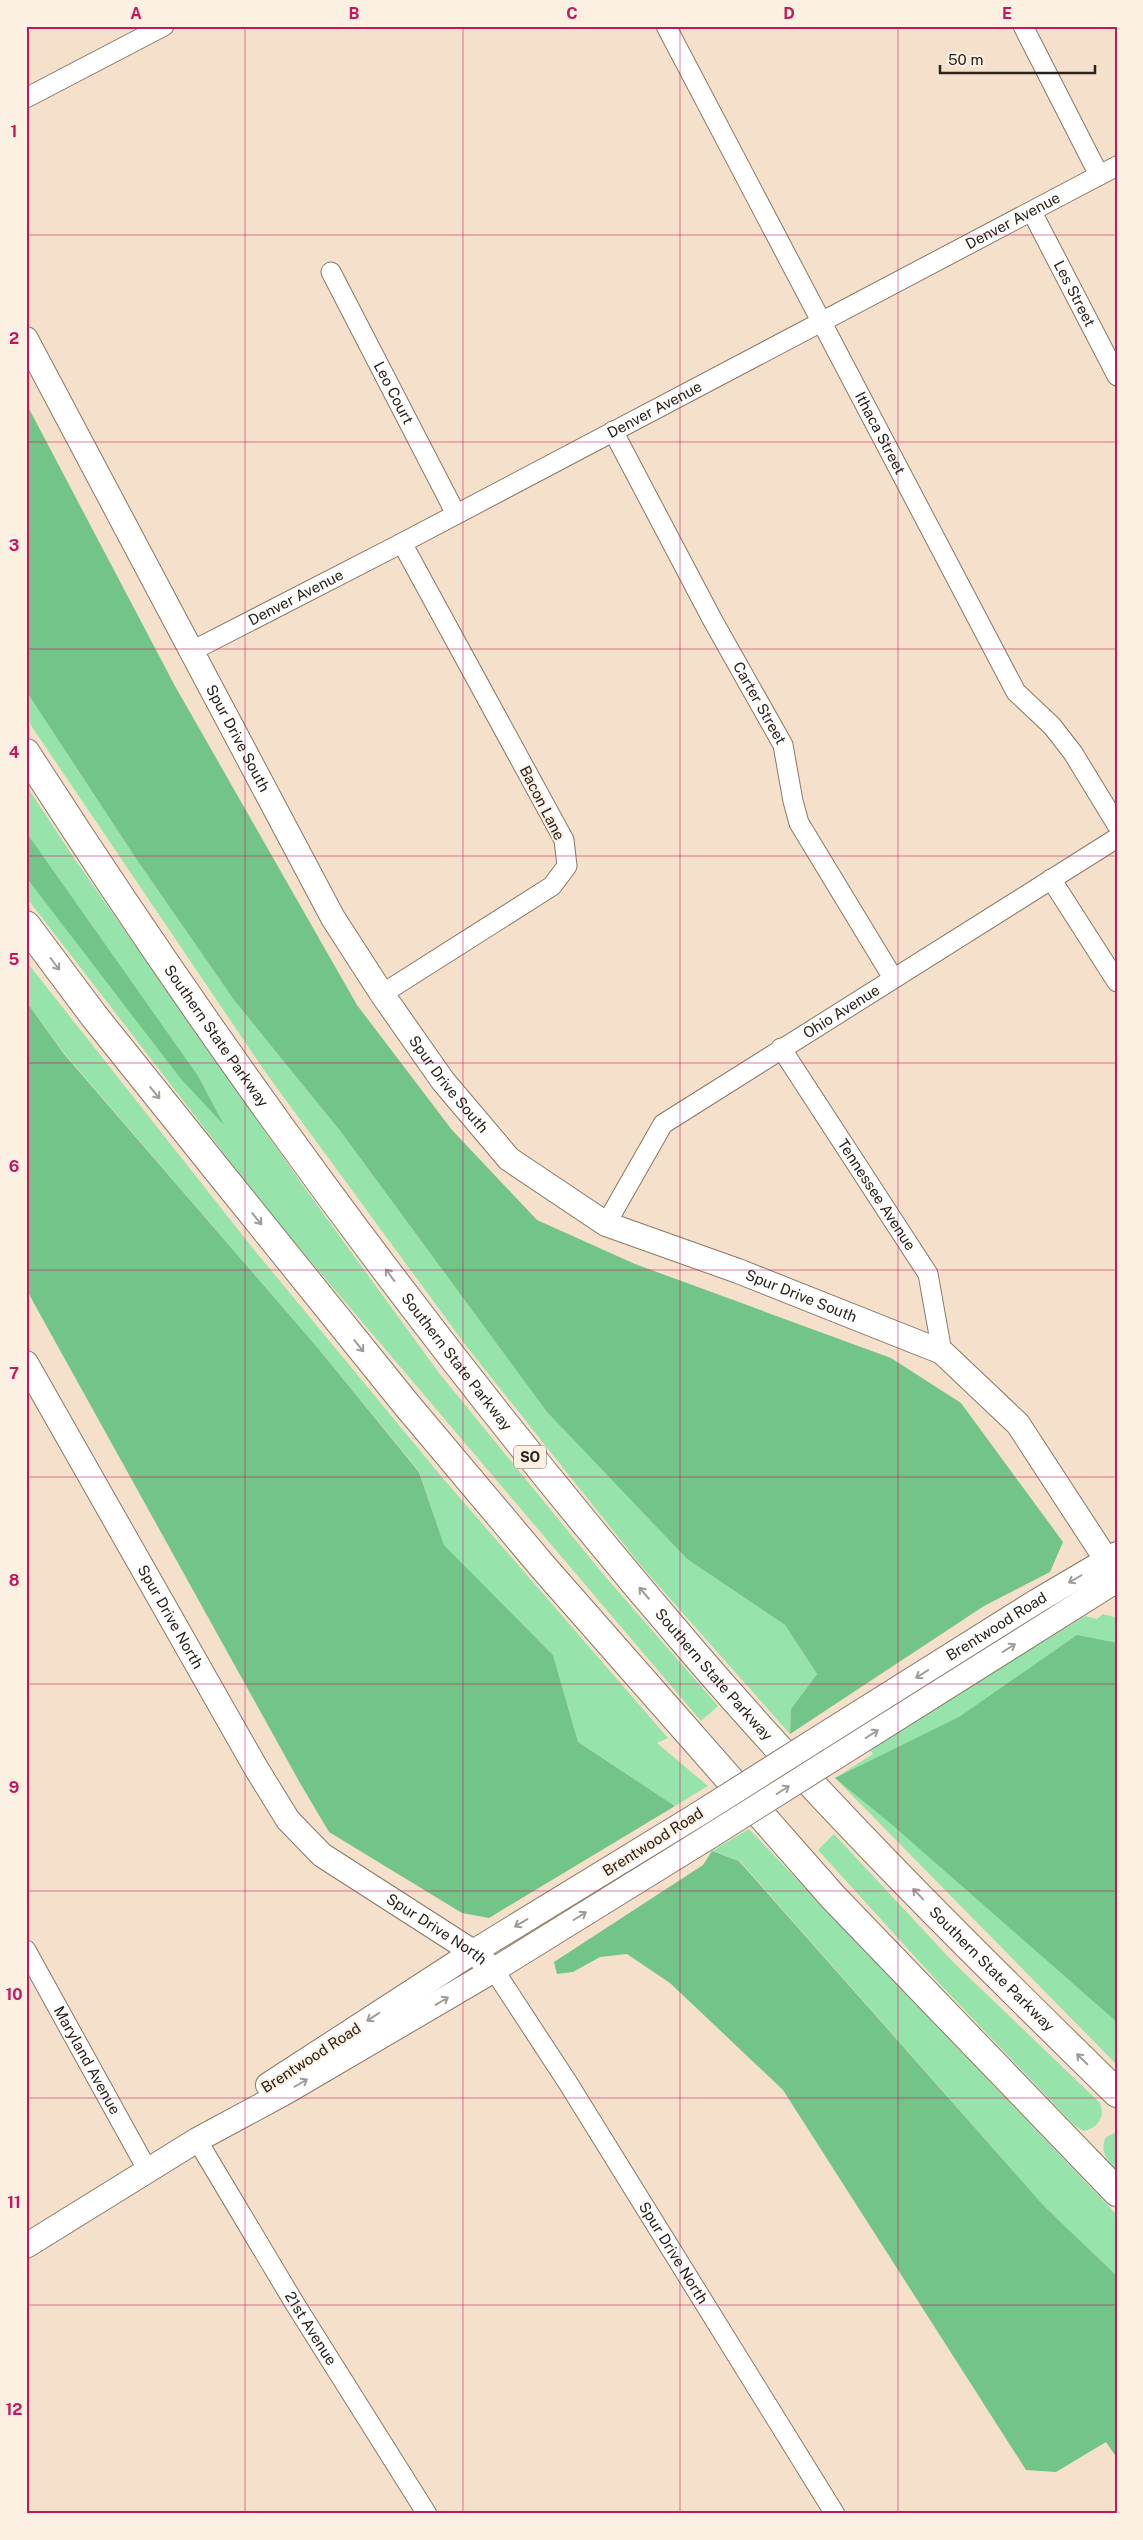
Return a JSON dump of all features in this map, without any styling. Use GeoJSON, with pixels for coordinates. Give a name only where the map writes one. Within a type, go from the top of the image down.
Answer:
{"type":"FeatureCollection","features":[{"type":"Feature","properties":{"kind":"highway","name":"Southern State Parkway"},"geometry":{"type":"LineString","coordinates":[[26,753],[167,965],[291,1141],[418,1314],[553,1486],[756,1723],[981,1961],[1117,2093]]}},
{"type":"Feature","properties":{"kind":"highway"},"geometry":{"type":"LineString","coordinates":[[26,925],[94,1016],[207,1158],[406,1404],[543,1566],[833,1897],[1117,2192]]}},
{"type":"Feature","properties":{"kind":"street"},"geometry":{"type":"LineString","coordinates":[[26,98],[164,26]]}},
{"type":"Feature","properties":{"kind":"street","name":"Ithaca Street"},"geometry":{"type":"LineString","coordinates":[[666,26],[1016,692],[1052,726],[1073,753],[1117,825]]}},
{"type":"Feature","properties":{"kind":"street"},"geometry":{"type":"LineString","coordinates":[[1023,26],[1099,175]]}},
{"type":"Feature","properties":{"kind":"street","name":"Denver Avenue"},"geometry":{"type":"LineString","coordinates":[[190,652],[402,543],[1117,166]]}},
{"type":"Feature","properties":{"kind":"street","name":"Les Street"},"geometry":{"type":"LineString","coordinates":[[1032,212],[1117,376]]}},
{"type":"Feature","properties":{"kind":"street","name":"Leo Court"},"geometry":{"type":"LineString","coordinates":[[331,272],[456,514]]}},
{"type":"Feature","properties":{"kind":"street","name":"Spur Drive South"},"geometry":{"type":"LineString","coordinates":[[26,339],[190,652],[333,918],[382,994],[442,1081],[509,1158],[606,1224],[738,1271],[942,1352],[1018,1424],[1114,1568]]}},
{"type":"Feature","properties":{"kind":"street","name":"Carter Street"},"geometry":{"type":"LineString","coordinates":[[613,431],[712,619],[783,745],[799,823],[893,978]]}},
{"type":"Feature","properties":{"kind":"street","name":"Bacon Lane"},"geometry":{"type":"LineString","coordinates":[[382,994],[552,886],[567,866],[564,840],[402,543]]}},
{"type":"Feature","properties":{"kind":"street","name":"Ohio Avenue"},"geometry":{"type":"LineString","coordinates":[[606,1224],[663,1124],[1117,838]]}},
{"type":"Feature","properties":{"kind":"street"},"geometry":{"type":"LineString","coordinates":[[1051,879],[1117,982]]}},
{"type":"Feature","properties":{"kind":"street","name":"Tennessee Avenue"},"geometry":{"type":"LineString","coordinates":[[782,1048],[928,1274],[942,1352]]}},
{"type":"Feature","properties":{"kind":"street","name":"Spur Drive North"},"geometry":{"type":"LineString","coordinates":[[26,1363],[256,1768],[288,1820],[322,1855],[473,1952],[494,1970],[568,2083],[835,2514]]}},
{"type":"Feature","properties":{"kind":"street","name":"Brentwood Road"},"geometry":{"type":"LineString","coordinates":[[197,2140],[261,2090],[473,1952],[697,1815],[1037,1601],[1114,1568]]}},
{"type":"Feature","properties":{"kind":"street","name":"Brentwood Road"},"geometry":{"type":"LineString","coordinates":[[26,2246],[197,2140],[286,2092],[494,1970],[712,1835],[830,1760],[1114,1568]]}},
{"type":"Feature","properties":{"kind":"street","name":"Maryland Avenue"},"geometry":{"type":"LineString","coordinates":[[26,1950],[148,2171]]}},
{"type":"Feature","properties":{"kind":"street","name":"21st Avenue"},"geometry":{"type":"LineString","coordinates":[[197,2140],[295,2304],[427,2514]]}},
{"type":"Feature","properties":{"kind":"green space"},"geometry":{"type":"Polygon","coordinates":[[[26,403],[175,686],[357,1005],[452,1130],[537,1220],[635,1264],[891,1358],[961,1403],[1063,1542],[1050,1572],[984,1606],[790,1734],[791,1709],[817,1674],[785,1625],[687,1559],[547,1412],[341,1132],[234,1000],[137,860],[26,691],[26,403]]]}},
{"type":"Feature","properties":{"kind":"green space"},"geometry":{"type":"Polygon","coordinates":[[[26,691],[137,860],[234,1000],[341,1132],[547,1412],[687,1559],[785,1625],[817,1674],[791,1709],[790,1734],[642,1567],[467,1347],[266,1073],[26,718],[26,691]]]}},
{"type":"Feature","properties":{"kind":"green space"},"geometry":{"type":"Polygon","coordinates":[[[26,785],[74,858],[304,1187],[439,1373],[603,1574],[718,1706],[701,1721],[273,1217],[26,897],[26,785]]]}},
{"type":"Feature","properties":{"kind":"green space"},"geometry":{"type":"Polygon","coordinates":[[[26,832],[198,1076],[224,1125],[181,1079],[26,877],[26,832]]]}},
{"type":"Feature","properties":{"kind":"green space"},"geometry":{"type":"Polygon","coordinates":[[[26,961],[251,1246],[441,1476],[668,1738],[657,1743],[708,1786],[675,1806],[578,1742],[553,1655],[444,1545],[419,1471],[317,1347],[64,1053],[26,1001],[26,961]]]}},
{"type":"Feature","properties":{"kind":"green space"},"geometry":{"type":"Polygon","coordinates":[[[26,1001],[64,1054],[317,1347],[419,1472],[444,1545],[553,1655],[578,1742],[675,1806],[489,1918],[462,1913],[329,1832],[26,1289],[26,1001]]]}},
{"type":"Feature","properties":{"kind":"green space"},"geometry":{"type":"Polygon","coordinates":[[[1103,1614],[1117,1618],[1117,2065],[835,1778],[873,1754],[869,1749],[1085,1616],[1097,1619],[1103,1614]]]}},
{"type":"Feature","properties":{"kind":"green space"},"geometry":{"type":"Polygon","coordinates":[[[1077,1635],[1117,1643],[1117,2022],[890,1823],[835,1778],[959,1717],[1077,1635]]]}},
{"type":"Feature","properties":{"kind":"green space"},"geometry":{"type":"Polygon","coordinates":[[[749,1829],[1117,2215],[1117,2276],[1045,2207],[740,1861],[712,1851],[749,1829]]]}},
{"type":"Feature","properties":{"kind":"green space"},"geometry":{"type":"Polygon","coordinates":[[[834,1834],[954,1963],[1100,2103],[1102,2113],[1096,2125],[1083,2131],[1074,2125],[937,1981],[818,1850],[834,1834]]]}},
{"type":"Feature","properties":{"kind":"green space"},"geometry":{"type":"Polygon","coordinates":[[[712,1851],[739,1861],[1045,2207],[1117,2276],[1117,2458],[1106,2442],[1056,2472],[1026,2470],[783,2090],[670,1983],[627,1954],[600,1957],[573,1972],[557,1974],[554,1962],[703,1865],[712,1851]]]}},
{"type":"Feature","properties":{"kind":"green space"},"geometry":{"type":"Polygon","coordinates":[[[1117,2132],[1117,2171],[1107,2160],[1103,2147],[1106,2137],[1117,2132]]]}}]}
